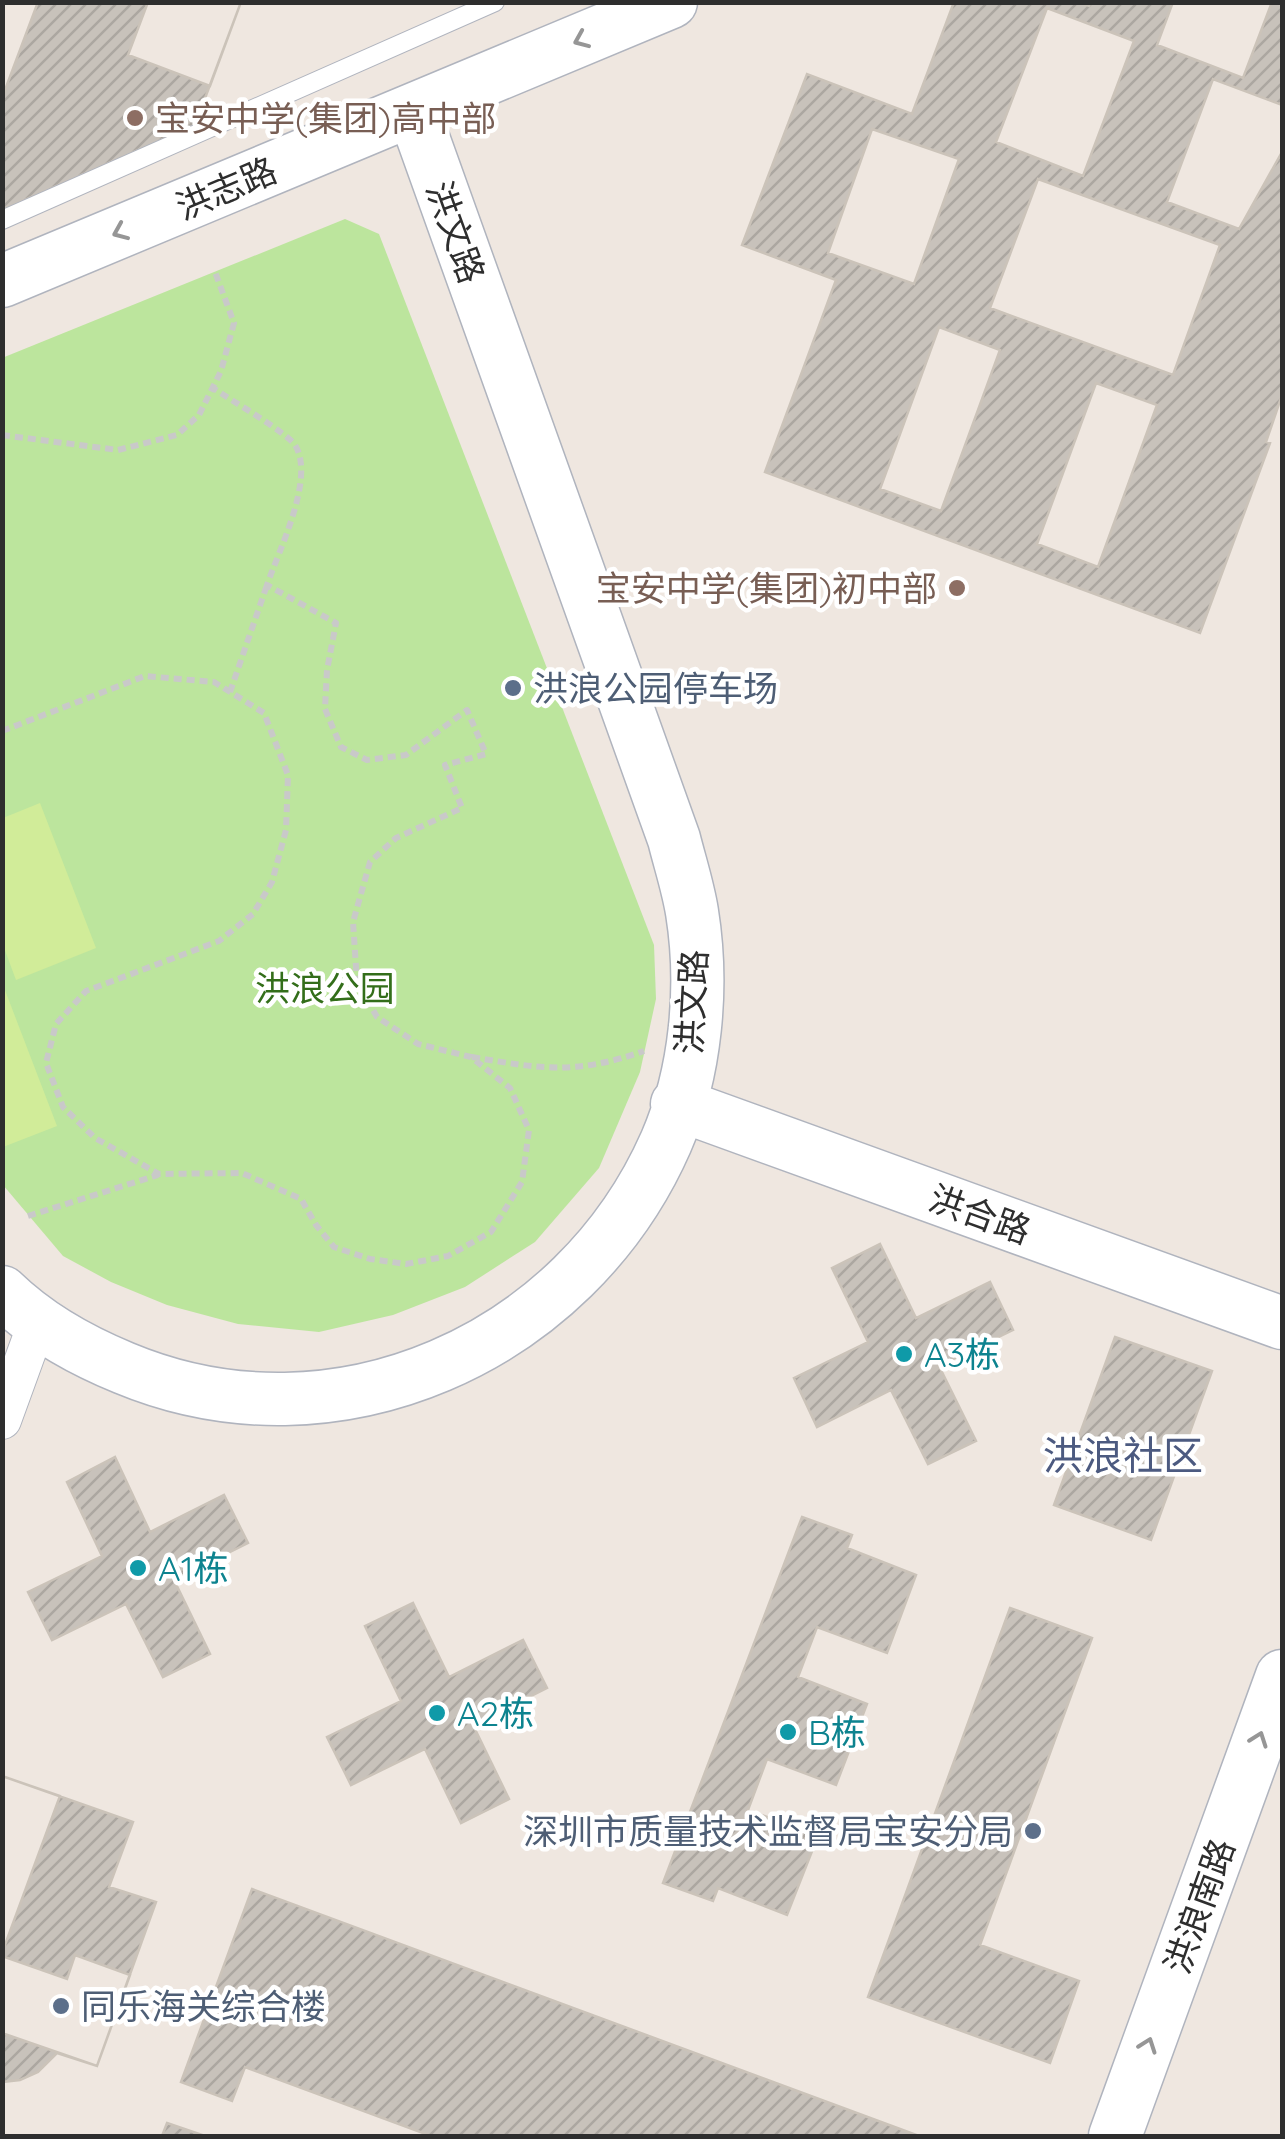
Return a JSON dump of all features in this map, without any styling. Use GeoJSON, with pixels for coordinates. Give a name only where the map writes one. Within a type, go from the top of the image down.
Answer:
{"type":"FeatureCollection","features":[{"type":"Feature","properties":{"kind":"street","name":"洪志路"},"geometry":{"type":"LineString","coordinates":[[2,281],[672,2]]}},
{"type":"Feature","properties":{"kind":"street","name":"洪文路"},"geometry":{"type":"LineString","coordinates":[[20,1307],[86,1352],[157,1382],[232,1398],[310,1399],[385,1386],[458,1360],[524,1321],[582,1270],[630,1210],[666,1141],[689,1067],[698,990],[693,913],[674,838],[413,110]]}},
{"type":"Feature","properties":{"kind":"street","name":"洪合路"},"geometry":{"type":"LineString","coordinates":[[678,1104],[1282,1324]]}},
{"type":"Feature","properties":{"kind":"street"},"geometry":{"type":"LineString","coordinates":[[2,1420],[20,1307]]}},
{"type":"Feature","properties":{"kind":"street","name":"洪浪南路"},"geometry":{"type":"LineString","coordinates":[[1115,2136],[1282,1676]]}},
{"type":"Feature","properties":{"kind":"lane"},"geometry":{"type":"LineString","coordinates":[[2,220],[495,2]]}},
{"type":"Feature","properties":{"kind":"path"},"geometry":{"type":"LineString","coordinates":[[2,435],[118,450],[177,435],[199,415],[221,371],[234,323],[215,272]]}},
{"type":"Feature","properties":{"kind":"path"},"geometry":{"type":"LineString","coordinates":[[212,388],[294,444],[302,467],[301,485],[230,692]]}},
{"type":"Feature","properties":{"kind":"path"},"geometry":{"type":"LineString","coordinates":[[267,586],[336,623],[326,670],[326,709],[341,748],[367,760],[406,755],[467,710],[486,754],[445,765],[462,808],[396,838],[370,862],[353,922],[357,982],[377,1018],[418,1044],[543,1069],[604,1065],[644,1051]]}},
{"type":"Feature","properties":{"kind":"path"},"geometry":{"type":"LineString","coordinates":[[2,731],[144,676],[214,682],[264,713],[288,775],[286,830],[272,882],[253,914],[219,941],[86,991],[56,1024],[46,1063],[63,1107],[94,1138],[159,1174]]}},
{"type":"Feature","properties":{"kind":"path"},"geometry":{"type":"LineString","coordinates":[[28,1216],[159,1174],[242,1173],[301,1199],[334,1246],[370,1259],[406,1264],[448,1256],[491,1232],[522,1182],[529,1130],[510,1088],[471,1057]]}},
{"type":"Feature","properties":{"kind":"green space","name":"洪浪公园"},"geometry":{"type":"Polygon","coordinates":[[[345,219],[379,234],[654,945],[656,999],[640,1072],[599,1168],[535,1242],[465,1287],[393,1315],[319,1332],[238,1324],[167,1305],[111,1282],[63,1256],[3,1185],[2,358],[345,219]]]}},
{"type":"Feature","properties":{"kind":"green space"},"geometry":{"type":"Polygon","coordinates":[[[40,803],[96,948],[16,980],[3,945],[3,818],[40,803]]]}},
{"type":"Feature","properties":{"kind":"green space"},"geometry":{"type":"Polygon","coordinates":[[[3,985],[57,1126],[2,1147],[3,985]]]}},
{"type":"Feature","properties":{"kind":"building"},"geometry":{"type":"Polygon","coordinates":[[[2,2],[38,2],[2,98],[2,2]]]}},
{"type":"Feature","properties":{"kind":"building"},"geometry":{"type":"Polygon","coordinates":[[[2,2],[241,2],[195,125],[2,210],[2,2]]]}},
{"type":"Feature","properties":{"kind":"building"},"geometry":{"type":"Polygon","coordinates":[[[148,2],[241,2],[210,86],[128,55],[148,2]]]}},
{"type":"Feature","properties":{"kind":"building"},"geometry":{"type":"Polygon","coordinates":[[[954,2],[1079,2],[1089,6],[1091,2],[1173,2],[1157,45],[1243,78],[1272,2],[1282,2],[1282,105],[1213,79],[1167,202],[1239,229],[1282,152],[1282,395],[1266,442],[1270,443],[1200,633],[765,472],[836,280],[742,245],[807,74],[912,114],[954,2]],[[1047,8],[996,142],[1083,176],[1134,41],[1047,8]],[[872,129],[828,253],[914,284],[959,159],[872,129]],[[1038,179],[990,308],[1173,375],[1220,245],[1038,179]],[[939,327],[880,489],[941,511],[1000,350],[939,327]],[[1096,383],[1037,544],[1098,567],[1157,405],[1096,383]]]}},
{"type":"Feature","properties":{"kind":"building","name":"A3栋"},"geometry":{"type":"Polygon","coordinates":[[[880,1244],[916,1318],[990,1282],[1013,1330],[939,1366],[976,1441],[928,1464],[891,1390],[817,1427],[794,1378],[868,1342],[832,1268],[880,1244]]]}},
{"type":"Feature","properties":{"kind":"building"},"geometry":{"type":"Polygon","coordinates":[[[1115,1337],[1212,1371],[1151,1540],[1054,1505],[1115,1337]]]}},
{"type":"Feature","properties":{"kind":"building","name":"A1栋"},"geometry":{"type":"Polygon","coordinates":[[[115,1457],[150,1532],[224,1495],[248,1543],[174,1580],[210,1654],[163,1677],[126,1604],[52,1640],[28,1592],[102,1556],[67,1482],[115,1457]]]}},
{"type":"Feature","properties":{"kind":"building","name":"B栋"},"geometry":{"type":"Polygon","coordinates":[[[802,1517],[852,1535],[847,1548],[916,1575],[887,1653],[817,1627],[798,1677],[867,1704],[836,1785],[767,1759],[748,1810],[818,1836],[787,1915],[718,1888],[713,1901],[663,1883],[802,1517]]]}},
{"type":"Feature","properties":{"kind":"building","name":"A2栋"},"geometry":{"type":"Polygon","coordinates":[[[413,1603],[449,1677],[523,1640],[547,1688],[473,1725],[509,1799],[461,1823],[425,1749],[351,1785],[327,1737],[401,1701],[365,1626],[413,1603]]]}},
{"type":"Feature","properties":{"kind":"building"},"geometry":{"type":"Polygon","coordinates":[[[1010,1608],[1092,1638],[980,1945],[1079,1981],[1050,2063],[868,1997],[1010,1608]]]}},
{"type":"Feature","properties":{"kind":"building","name":"同乐海关综合楼"},"geometry":{"type":"Polygon","coordinates":[[[2,1776],[60,1796],[2,1953],[2,1776]]]}},
{"type":"Feature","properties":{"kind":"building"},"geometry":{"type":"Polygon","coordinates":[[[2,1776],[133,1822],[109,1887],[156,1902],[97,2066],[57,2053],[38,2072],[2,2082],[2,1776]]]}},
{"type":"Feature","properties":{"kind":"building"},"geometry":{"type":"Polygon","coordinates":[[[252,1889],[919,2136],[431,2136],[245,2067],[232,2101],[181,2082],[252,1889]]]}},
{"type":"Feature","properties":{"kind":"building","name":"同乐海关综合楼"},"geometry":{"type":"Polygon","coordinates":[[[75,1955],[130,1975],[97,2066],[2,2033],[2,1956],[67,1979],[75,1955]]]}},
{"type":"Feature","properties":{"kind":"building"},"geometry":{"type":"Polygon","coordinates":[[[167,2123],[205,2136],[162,2136],[167,2123]]]}},
{"type":"Feature","properties":{"kind":"place","name":"宝安中学(集团)高中部"},"geometry":{"type":"Point","coordinates":[135,118]}},
{"type":"Feature","properties":{"kind":"place","name":"宝安中学(集团)初中部"},"geometry":{"type":"Point","coordinates":[957,588]}},
{"type":"Feature","properties":{"kind":"place","name":"洪浪公园停车场"},"geometry":{"type":"Point","coordinates":[513,688]}},
{"type":"Feature","properties":{"kind":"place","name":"A3栋"},"geometry":{"type":"Point","coordinates":[904,1354]}},
{"type":"Feature","properties":{"kind":"place","name":"A1栋"},"geometry":{"type":"Point","coordinates":[138,1568]}},
{"type":"Feature","properties":{"kind":"place","name":"A2栋"},"geometry":{"type":"Point","coordinates":[437,1713]}},
{"type":"Feature","properties":{"kind":"place","name":"B栋"},"geometry":{"type":"Point","coordinates":[788,1732]}},
{"type":"Feature","properties":{"kind":"place","name":"深圳市质量技术监督局宝安分局"},"geometry":{"type":"Point","coordinates":[1033,1831]}},
{"type":"Feature","properties":{"kind":"place","name":"同乐海关综合楼"},"geometry":{"type":"Point","coordinates":[61,2006]}},
{"type":"Feature","properties":{"kind":"district","name":"洪浪社区"},"geometry":{"type":"Point","coordinates":[1123,1455]}}]}
